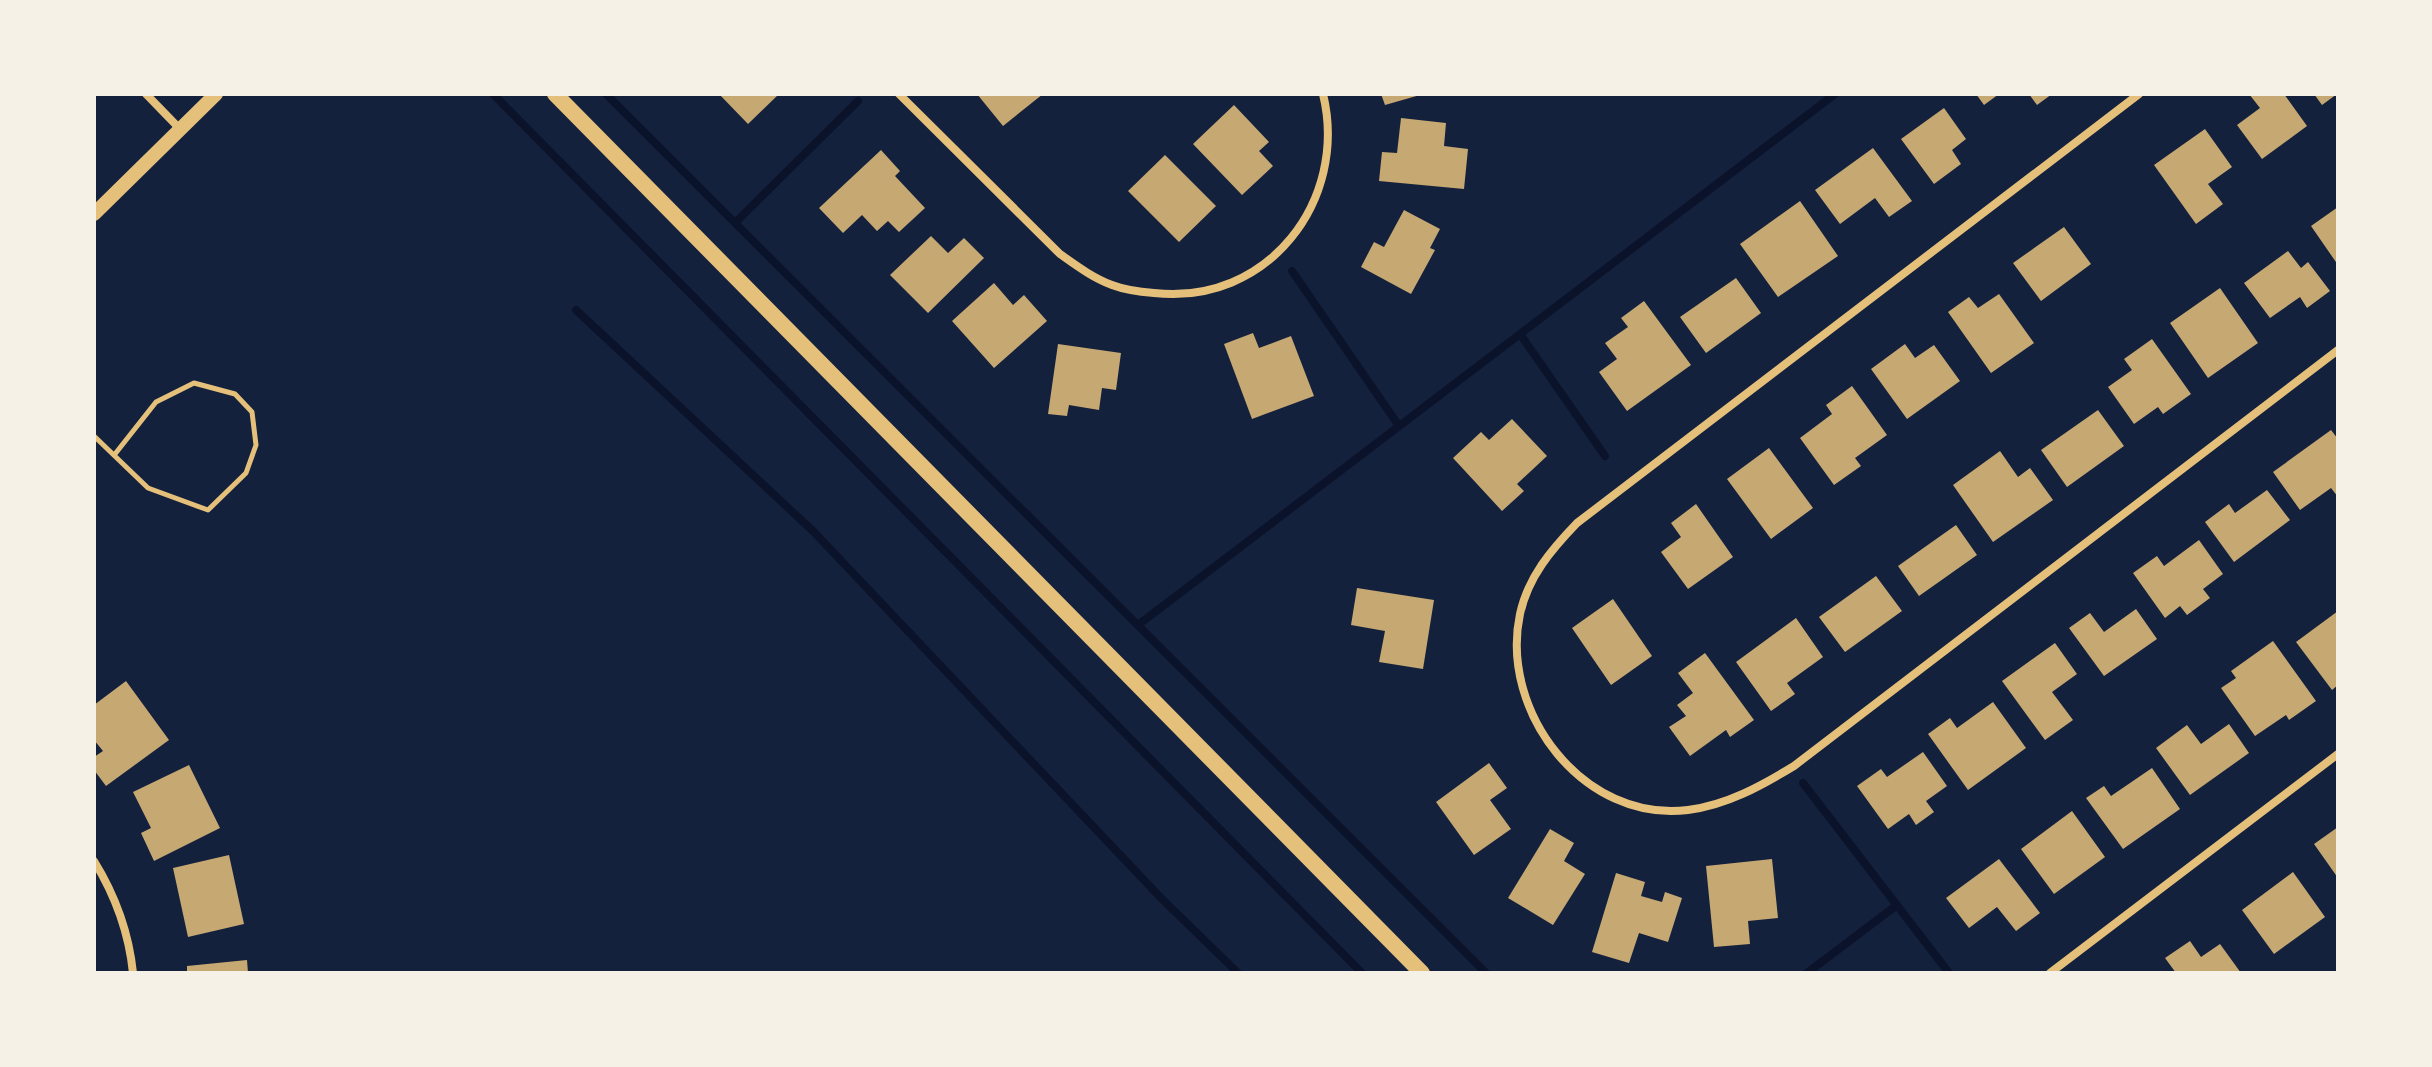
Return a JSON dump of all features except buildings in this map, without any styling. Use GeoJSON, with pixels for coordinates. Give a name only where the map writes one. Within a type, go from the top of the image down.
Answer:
{"type":"FeatureCollection","features":[{"type":"Feature","properties":{"kind":"main road"},"geometry":{"type":"LineString","coordinates":[[555,94],[1422,973]]}},
{"type":"Feature","properties":{"kind":"street"},"geometry":{"type":"LineString","coordinates":[[146,94],[180,129]]}},
{"type":"Feature","properties":{"kind":"street"},"geometry":{"type":"LineString","coordinates":[[94,214],[216,94]]}},
{"type":"Feature","properties":{"kind":"street"},"geometry":{"type":"LineString","coordinates":[[899,94],[1060,254],[1115,286],[1165,294],[1206,291],[1244,276],[1271,259],[1298,230],[1315,201],[1327,162],[1329,137],[1323,94]]}},
{"type":"Feature","properties":{"kind":"street"},"geometry":{"type":"LineString","coordinates":[[2139,94],[1577,523],[1550,551],[1530,582],[1520,615],[1517,643],[1518,672],[1526,702],[1539,729],[1556,753],[1594,787],[1623,801],[1652,808],[1686,810],[1722,802],[1759,787],[1794,766],[2338,350]]}},
{"type":"Feature","properties":{"kind":"street"},"geometry":{"type":"LineString","coordinates":[[2050,973],[2338,754]]}},
{"type":"Feature","properties":{"kind":"street"},"geometry":{"type":"LineString","coordinates":[[94,861],[120,915],[133,973]]}},
{"type":"Feature","properties":{"kind":"path"},"geometry":{"type":"LineString","coordinates":[[94,436],[148,488],[208,510],[246,473],[256,445],[252,412],[235,394],[194,383],[156,402],[115,454]]}},
{"type":"Feature","properties":{"kind":"waterway"},"geometry":{"type":"LineString","coordinates":[[493,94],[1362,973]]}},
{"type":"Feature","properties":{"kind":"waterway"},"geometry":{"type":"LineString","coordinates":[[606,94],[1486,973]]}},
{"type":"Feature","properties":{"kind":"waterway"},"geometry":{"type":"LineString","coordinates":[[1138,625],[1835,94]]}},
{"type":"Feature","properties":{"kind":"waterway"},"geometry":{"type":"LineString","coordinates":[[735,223],[858,101]]}},
{"type":"Feature","properties":{"kind":"waterway"},"geometry":{"type":"LineString","coordinates":[[1292,271],[1399,426]]}},
{"type":"Feature","properties":{"kind":"waterway"},"geometry":{"type":"LineString","coordinates":[[576,310],[813,531],[1161,898],[1238,973]]}},
{"type":"Feature","properties":{"kind":"waterway"},"geometry":{"type":"LineString","coordinates":[[1520,334],[1605,456]]}},
{"type":"Feature","properties":{"kind":"waterway"},"geometry":{"type":"LineString","coordinates":[[1803,783],[1949,973]]}},
{"type":"Feature","properties":{"kind":"waterway"},"geometry":{"type":"LineString","coordinates":[[1807,973],[1897,905]]}}]}
